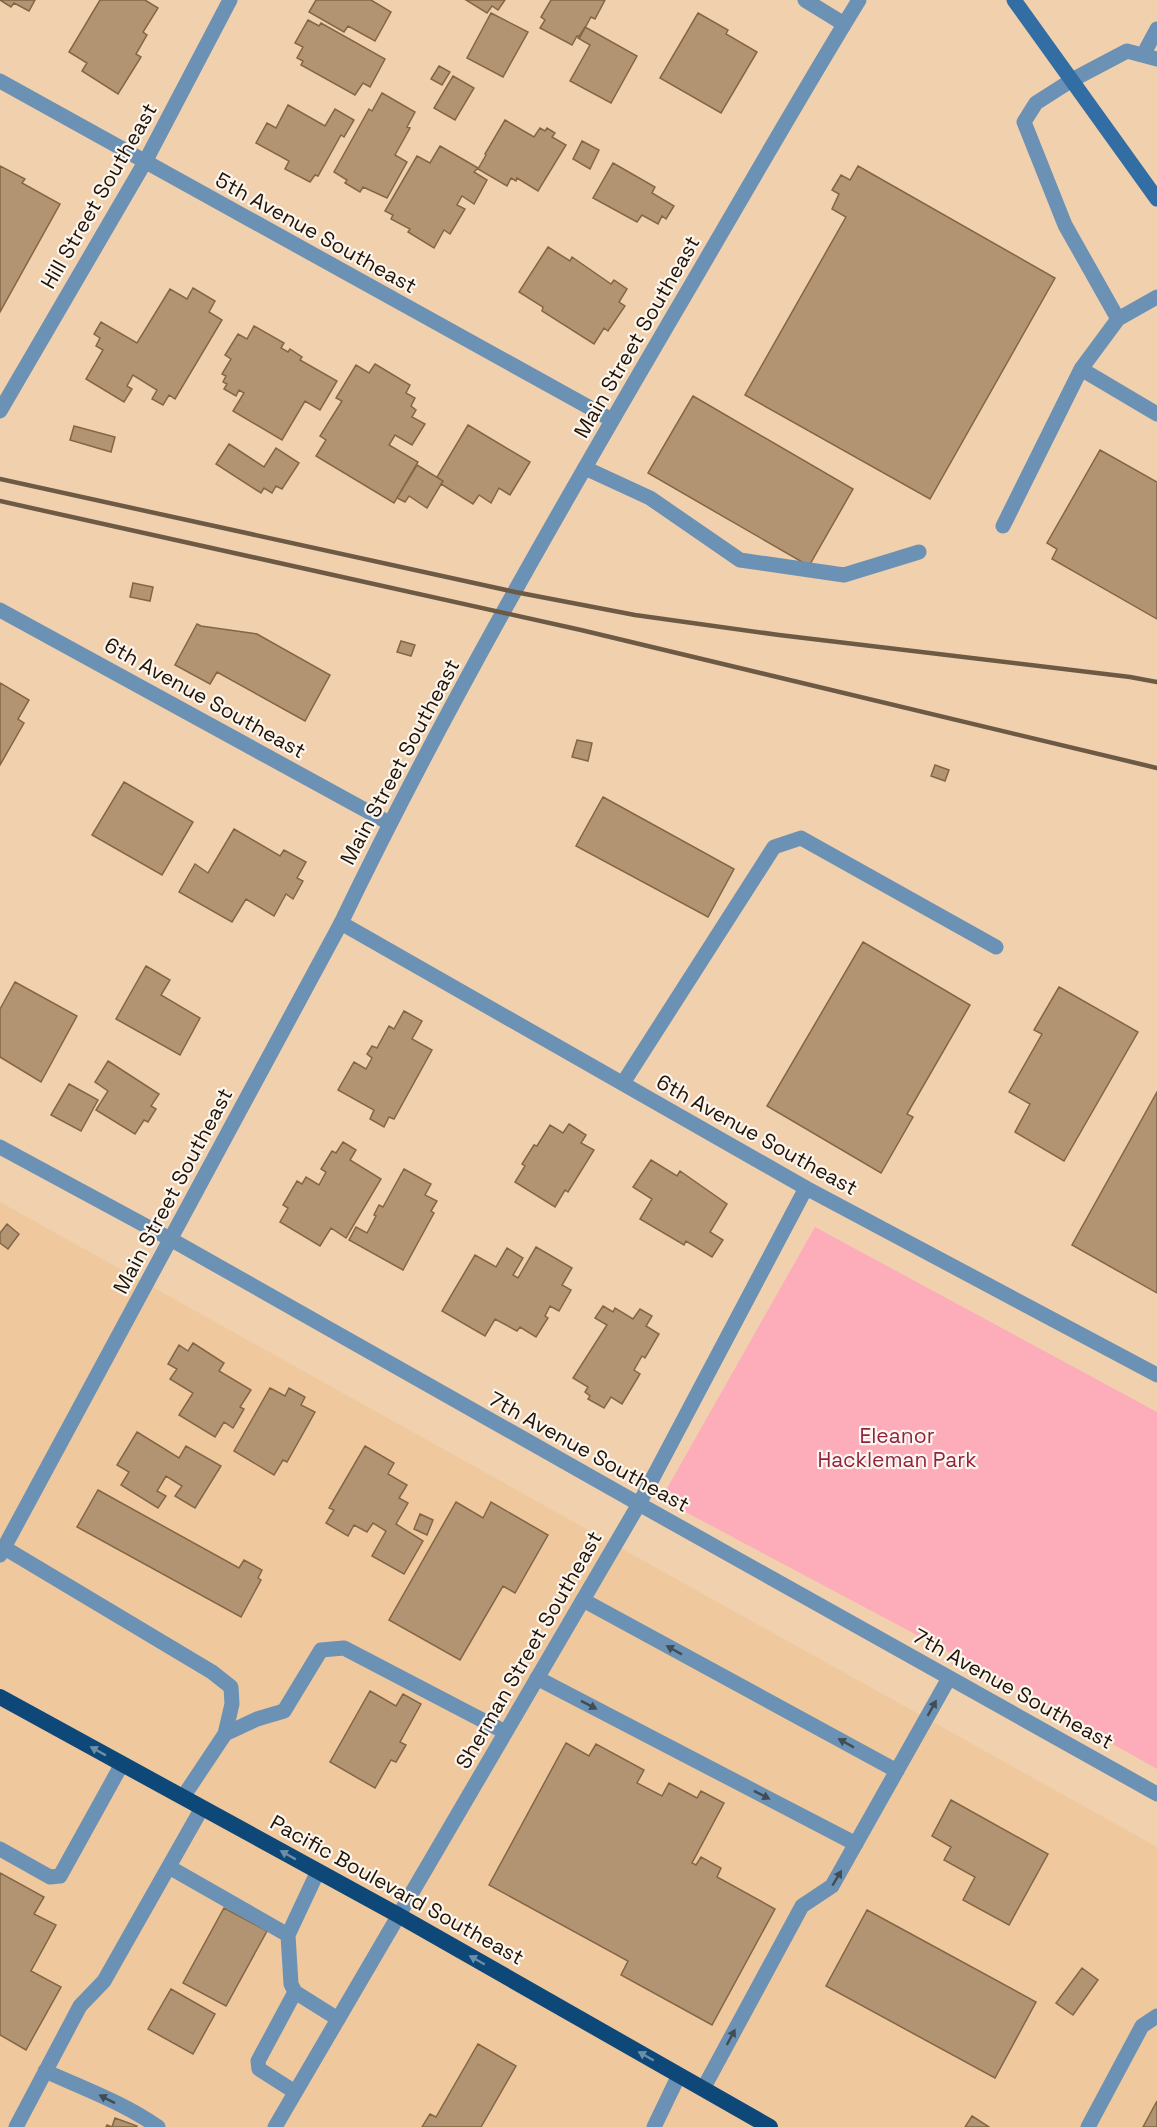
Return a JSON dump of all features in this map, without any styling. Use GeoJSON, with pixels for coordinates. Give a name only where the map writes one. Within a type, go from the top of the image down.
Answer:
{"type":"FeatureCollection","features":[{"type":"Feature","properties":{"kind":"highway","name":"Pacific Boulevard Southeast"},"geometry":{"type":"LineString","coordinates":[[0,1697],[398,1915],[770,2127]]}},
{"type":"Feature","properties":{"kind":"main road"},"geometry":{"type":"LineString","coordinates":[[1014,0],[1157,199]]}},
{"type":"Feature","properties":{"kind":"street","name":"Hill Street Southeast"},"geometry":{"type":"LineString","coordinates":[[0,411],[145,162],[230,0]]}},
{"type":"Feature","properties":{"kind":"street"},"geometry":{"type":"LineString","coordinates":[[804,0],[844,24]]}},
{"type":"Feature","properties":{"kind":"street","name":"Main Street Southeast"},"geometry":{"type":"LineString","coordinates":[[2,1551],[172,1240],[341,923],[389,823],[503,613],[612,420],[859,0]]}},
{"type":"Feature","properties":{"kind":"street"},"geometry":{"type":"LineString","coordinates":[[1118,319],[1065,225],[1024,122],[1036,103],[1072,80],[1127,51],[1150,57],[1157,29]]}},
{"type":"Feature","properties":{"kind":"street","name":"5th Avenue Southeast"},"geometry":{"type":"LineString","coordinates":[[0,81],[612,420]]}},
{"type":"Feature","properties":{"kind":"street"},"geometry":{"type":"LineString","coordinates":[[1003,526],[1081,369],[1118,319],[1157,297]]}},
{"type":"Feature","properties":{"kind":"street"},"geometry":{"type":"LineString","coordinates":[[1081,369],[1157,414]]}},
{"type":"Feature","properties":{"kind":"street"},"geometry":{"type":"LineString","coordinates":[[585,468],[650,498],[740,560],[844,575],[919,552]]}},
{"type":"Feature","properties":{"kind":"street","name":"6th Avenue Southeast"},"geometry":{"type":"LineString","coordinates":[[0,610],[389,823]]}},
{"type":"Feature","properties":{"kind":"street"},"geometry":{"type":"LineString","coordinates":[[623,1083],[774,847],[801,838],[996,946]]}},
{"type":"Feature","properties":{"kind":"street","name":"6th Avenue Southeast"},"geometry":{"type":"LineString","coordinates":[[341,923],[806,1188],[1157,1376]]}},
{"type":"Feature","properties":{"kind":"street","name":"7th Avenue Southeast"},"geometry":{"type":"LineString","coordinates":[[0,1147],[172,1240],[1157,1794]]}},
{"type":"Feature","properties":{"kind":"street","name":"Sherman Street Southeast"},"geometry":{"type":"LineString","coordinates":[[275,2127],[639,1504],[806,1188]]}},
{"type":"Feature","properties":{"kind":"street"},"geometry":{"type":"LineString","coordinates":[[2,1551],[212,1672],[231,1687],[232,1704],[225,1734],[183,1797]]}},
{"type":"Feature","properties":{"kind":"street"},"geometry":{"type":"LineString","coordinates":[[583,1600],[897,1771]]}},
{"type":"Feature","properties":{"kind":"street"},"geometry":{"type":"LineString","coordinates":[[225,1734],[257,1719],[284,1711],[321,1650],[344,1648],[505,1732]]}},
{"type":"Feature","properties":{"kind":"street"},"geometry":{"type":"LineString","coordinates":[[537,1678],[856,1844]]}},
{"type":"Feature","properties":{"kind":"street"},"geometry":{"type":"LineString","coordinates":[[703,2089],[802,1906],[832,1886],[949,1678]]}},
{"type":"Feature","properties":{"kind":"street"},"geometry":{"type":"LineString","coordinates":[[0,1849],[50,1877],[60,1876],[122,1764]]}},
{"type":"Feature","properties":{"kind":"street"},"geometry":{"type":"LineString","coordinates":[[20,2125],[45,2071],[80,2006],[104,1981],[202,1808]]}},
{"type":"Feature","properties":{"kind":"street"},"geometry":{"type":"LineString","coordinates":[[169,1867],[288,1935]]}},
{"type":"Feature","properties":{"kind":"street"},"geometry":{"type":"LineString","coordinates":[[318,1871],[288,1935],[291,1984],[295,1992],[338,2019]]}},
{"type":"Feature","properties":{"kind":"street"},"geometry":{"type":"LineString","coordinates":[[295,1992],[258,2061],[259,2068],[296,2092]]}},
{"type":"Feature","properties":{"kind":"street"},"geometry":{"type":"LineString","coordinates":[[1088,2127],[1142,2026],[1157,2016]]}},
{"type":"Feature","properties":{"kind":"street"},"geometry":{"type":"LineString","coordinates":[[45,2071],[110,2101],[158,2127]]}},
{"type":"Feature","properties":{"kind":"street"},"geometry":{"type":"LineString","coordinates":[[654,2127],[679,2075]]}},
{"type":"Feature","properties":{"kind":"shaded area"},"geometry":{"type":"Polygon","coordinates":[[[0,1202],[1157,1847],[1157,2127],[0,2127],[0,1202]]]}},
{"type":"Feature","properties":{"kind":"green space","name":"Eleanor Hackleman Park"},"geometry":{"type":"Polygon","coordinates":[[[815,1227],[1157,1412],[1157,1769],[962,1659],[661,1499],[815,1227]]]}},
{"type":"Feature","properties":{"kind":"building"},"geometry":{"type":"Polygon","coordinates":[[[0,0],[35,0],[29,11],[14,3],[11,7],[0,0]]]}},
{"type":"Feature","properties":{"kind":"building"},"geometry":{"type":"Polygon","coordinates":[[[100,0],[145,0],[158,8],[143,32],[147,35],[136,54],[141,57],[118,94],[82,71],[87,63],[69,52],[100,0]]]}},
{"type":"Feature","properties":{"kind":"building"},"geometry":{"type":"Polygon","coordinates":[[[316,0],[371,0],[391,12],[375,41],[348,26],[344,32],[309,12],[316,0]]]}},
{"type":"Feature","properties":{"kind":"building"},"geometry":{"type":"Polygon","coordinates":[[[466,0],[505,0],[498,10],[492,6],[487,13],[466,0]]]}},
{"type":"Feature","properties":{"kind":"building"},"geometry":{"type":"Polygon","coordinates":[[[551,0],[605,0],[595,19],[591,17],[580,37],[577,36],[572,45],[540,28],[545,20],[541,17],[551,0]]]}},
{"type":"Feature","properties":{"kind":"building"},"geometry":{"type":"Polygon","coordinates":[[[491,13],[528,32],[503,77],[467,58],[491,13]]]}},
{"type":"Feature","properties":{"kind":"building"},"geometry":{"type":"Polygon","coordinates":[[[698,13],[728,30],[726,34],[757,52],[721,113],[660,78],[698,13]]]}},
{"type":"Feature","properties":{"kind":"building"},"geometry":{"type":"Polygon","coordinates":[[[308,20],[319,26],[321,23],[385,59],[370,87],[363,83],[355,95],[301,65],[303,61],[297,58],[303,47],[295,43],[308,20]]]}},
{"type":"Feature","properties":{"kind":"building"},"geometry":{"type":"Polygon","coordinates":[[[585,27],[637,56],[611,103],[570,81],[590,45],[578,38],[585,27]]]}},
{"type":"Feature","properties":{"kind":"building"},"geometry":{"type":"Polygon","coordinates":[[[439,66],[450,72],[442,85],[431,79],[439,66]]]}},
{"type":"Feature","properties":{"kind":"building"},"geometry":{"type":"Polygon","coordinates":[[[453,76],[474,88],[455,120],[434,108],[453,76]]]}},
{"type":"Feature","properties":{"kind":"building"},"geometry":{"type":"Polygon","coordinates":[[[382,93],[415,112],[407,127],[410,128],[395,155],[407,162],[387,198],[363,187],[360,192],[345,183],[347,180],[334,172],[369,109],[372,111],[382,93]]]}},
{"type":"Feature","properties":{"kind":"building"},"geometry":{"type":"Polygon","coordinates":[[[288,105],[325,126],[335,109],[354,120],[344,137],[341,135],[318,176],[315,175],[310,182],[285,169],[289,161],[256,143],[267,123],[276,128],[288,105]]]}},
{"type":"Feature","properties":{"kind":"building"},"geometry":{"type":"Polygon","coordinates":[[[505,120],[534,137],[540,128],[545,131],[547,128],[555,133],[552,137],[566,145],[538,191],[517,178],[516,181],[511,178],[507,186],[478,169],[505,120]]]}},
{"type":"Feature","properties":{"kind":"building"},"geometry":{"type":"Polygon","coordinates":[[[582,141],[599,150],[590,169],[573,159],[582,141]]]}},
{"type":"Feature","properties":{"kind":"building"},"geometry":{"type":"Polygon","coordinates":[[[440,146],[478,168],[474,172],[487,180],[474,204],[462,196],[457,205],[465,209],[450,234],[444,230],[434,248],[408,232],[410,229],[391,219],[393,215],[385,211],[417,156],[430,163],[440,146]]]}},
{"type":"Feature","properties":{"kind":"building"},"geometry":{"type":"Polygon","coordinates":[[[613,163],[655,187],[652,193],[674,206],[666,219],[662,216],[658,224],[642,215],[637,222],[593,198],[613,163]]]}},
{"type":"Feature","properties":{"kind":"building"},"geometry":{"type":"Polygon","coordinates":[[[0,166],[25,179],[22,183],[60,204],[0,312],[0,166]]]}},
{"type":"Feature","properties":{"kind":"building"},"geometry":{"type":"Polygon","coordinates":[[[858,166],[1055,278],[930,499],[745,395],[846,217],[832,209],[839,194],[832,190],[841,175],[850,180],[858,166]]]}},
{"type":"Feature","properties":{"kind":"building"},"geometry":{"type":"Polygon","coordinates":[[[548,247],[570,261],[572,257],[611,284],[614,280],[627,289],[619,302],[625,306],[608,331],[604,328],[594,344],[542,311],[543,307],[519,292],[548,247]]]}},
{"type":"Feature","properties":{"kind":"building"},"geometry":{"type":"Polygon","coordinates":[[[193,288],[215,301],[209,312],[222,320],[175,399],[169,395],[163,405],[152,399],[157,390],[133,375],[127,386],[132,389],[124,402],[86,379],[103,350],[96,346],[100,338],[94,334],[101,322],[137,343],[170,289],[187,299],[193,288]]]}},
{"type":"Feature","properties":{"kind":"building"},"geometry":{"type":"Polygon","coordinates":[[[254,326],[284,343],[281,348],[288,352],[290,349],[302,357],[300,360],[337,381],[320,410],[305,401],[282,440],[233,411],[244,393],[239,390],[236,396],[224,389],[227,384],[223,382],[226,376],[222,374],[231,359],[225,355],[238,334],[247,339],[254,326]]]}},
{"type":"Feature","properties":{"kind":"building"},"geometry":{"type":"Polygon","coordinates":[[[375,364],[410,385],[406,393],[415,398],[411,406],[416,410],[412,417],[425,424],[412,445],[395,435],[389,445],[418,462],[394,503],[316,456],[326,440],[320,436],[342,401],[336,398],[356,365],[369,373],[375,364]]]}},
{"type":"Feature","properties":{"kind":"building"},"geometry":{"type":"Polygon","coordinates":[[[693,396],[853,489],[809,566],[648,473],[693,396]]]}},
{"type":"Feature","properties":{"kind":"building"},"geometry":{"type":"Polygon","coordinates":[[[468,425],[530,462],[510,495],[499,488],[491,503],[479,495],[473,504],[441,484],[443,481],[437,477],[468,425]]]}},
{"type":"Feature","properties":{"kind":"building"},"geometry":{"type":"Polygon","coordinates":[[[74,426],[115,437],[111,452],[70,440],[74,426]]]}},
{"type":"Feature","properties":{"kind":"building"},"geometry":{"type":"Polygon","coordinates":[[[229,444],[264,467],[276,448],[299,463],[282,489],[276,486],[272,493],[264,488],[261,493],[216,464],[229,444]]]}},
{"type":"Feature","properties":{"kind":"building"},"geometry":{"type":"Polygon","coordinates":[[[1100,450],[1157,482],[1157,619],[1052,559],[1057,549],[1047,543],[1100,450]]]}},
{"type":"Feature","properties":{"kind":"building"},"geometry":{"type":"Polygon","coordinates":[[[417,465],[443,481],[427,508],[409,496],[405,502],[397,498],[417,465]]]}},
{"type":"Feature","properties":{"kind":"building"},"geometry":{"type":"Polygon","coordinates":[[[133,583],[153,587],[150,601],[130,597],[133,583]]]}},
{"type":"Feature","properties":{"kind":"building"},"geometry":{"type":"Polygon","coordinates":[[[197,624],[257,634],[330,675],[305,721],[217,672],[210,684],[175,665],[197,624]]]}},
{"type":"Feature","properties":{"kind":"building"},"geometry":{"type":"Polygon","coordinates":[[[401,641],[415,645],[411,656],[397,652],[401,641]]]}},
{"type":"Feature","properties":{"kind":"building"},"geometry":{"type":"Polygon","coordinates":[[[0,683],[29,700],[18,719],[24,723],[0,765],[0,683]]]}},
{"type":"Feature","properties":{"kind":"building"},"geometry":{"type":"Polygon","coordinates":[[[577,740],[592,743],[588,761],[572,757],[577,740]]]}},
{"type":"Feature","properties":{"kind":"building"},"geometry":{"type":"Polygon","coordinates":[[[935,765],[949,770],[945,781],[931,776],[935,765]]]}},
{"type":"Feature","properties":{"kind":"building"},"geometry":{"type":"Polygon","coordinates":[[[124,782],[193,822],[162,875],[92,835],[124,782]]]}},
{"type":"Feature","properties":{"kind":"building"},"geometry":{"type":"Polygon","coordinates":[[[603,797],[734,869],[708,917],[576,846],[603,797]]]}},
{"type":"Feature","properties":{"kind":"building"},"geometry":{"type":"Polygon","coordinates":[[[234,829],[280,856],[284,850],[306,862],[297,878],[303,881],[293,899],[286,894],[274,916],[246,899],[232,922],[179,892],[195,864],[208,873],[234,829]]]}},
{"type":"Feature","properties":{"kind":"building"},"geometry":{"type":"Polygon","coordinates":[[[863,942],[970,1005],[907,1114],[913,1117],[881,1173],[767,1106],[863,942]]]}},
{"type":"Feature","properties":{"kind":"building"},"geometry":{"type":"Polygon","coordinates":[[[146,966],[170,980],[161,995],[200,1018],[180,1055],[116,1019],[146,966]]]}},
{"type":"Feature","properties":{"kind":"building"},"geometry":{"type":"Polygon","coordinates":[[[15,982],[77,1016],[41,1082],[0,1057],[0,1009],[15,982]]]}},
{"type":"Feature","properties":{"kind":"building"},"geometry":{"type":"Polygon","coordinates":[[[1059,987],[1138,1032],[1064,1161],[1015,1132],[1030,1104],[1009,1092],[1042,1034],[1034,1030],[1059,987]]]}},
{"type":"Feature","properties":{"kind":"building"},"geometry":{"type":"Polygon","coordinates":[[[404,1011],[422,1021],[412,1039],[432,1050],[394,1119],[389,1117],[384,1127],[370,1119],[374,1110],[338,1090],[354,1062],[366,1069],[372,1058],[367,1054],[372,1046],[377,1048],[389,1026],[394,1029],[404,1011]]]}},
{"type":"Feature","properties":{"kind":"building"},"geometry":{"type":"Polygon","coordinates":[[[108,1061],[159,1094],[151,1106],[156,1109],[148,1122],[144,1120],[135,1134],[96,1110],[108,1091],[95,1082],[108,1061]]]}},
{"type":"Feature","properties":{"kind":"building"},"geometry":{"type":"Polygon","coordinates":[[[69,1084],[98,1100],[81,1131],[51,1115],[69,1084]]]}},
{"type":"Feature","properties":{"kind":"building"},"geometry":{"type":"Polygon","coordinates":[[[1157,1092],[1157,1293],[1072,1245],[1157,1092]]]}},
{"type":"Feature","properties":{"kind":"building"},"geometry":{"type":"Polygon","coordinates":[[[569,1124],[586,1135],[581,1143],[594,1150],[568,1192],[565,1190],[555,1207],[515,1182],[525,1166],[522,1164],[550,1125],[563,1133],[569,1124]]]}},
{"type":"Feature","properties":{"kind":"building"},"geometry":{"type":"Polygon","coordinates":[[[343,1142],[356,1150],[350,1160],[381,1179],[346,1238],[331,1228],[320,1246],[280,1222],[288,1208],[283,1205],[297,1181],[302,1184],[306,1177],[319,1185],[326,1172],[321,1169],[332,1151],[336,1153],[343,1142]]]}},
{"type":"Feature","properties":{"kind":"building"},"geometry":{"type":"Polygon","coordinates":[[[651,1160],[677,1176],[680,1171],[727,1204],[710,1232],[723,1240],[712,1257],[686,1241],[684,1245],[640,1219],[652,1199],[633,1187],[651,1160]]]}},
{"type":"Feature","properties":{"kind":"building"},"geometry":{"type":"Polygon","coordinates":[[[404,1169],[431,1184],[425,1195],[437,1201],[431,1211],[434,1213],[403,1270],[349,1240],[356,1227],[367,1233],[379,1205],[383,1207],[404,1169]]]}},
{"type":"Feature","properties":{"kind":"building"},"geometry":{"type":"Polygon","coordinates":[[[7,1224],[19,1234],[8,1249],[0,1243],[0,1233],[7,1224]]]}},
{"type":"Feature","properties":{"kind":"building"},"geometry":{"type":"Polygon","coordinates":[[[536,1247],[572,1268],[562,1285],[571,1290],[559,1311],[550,1306],[545,1316],[548,1318],[536,1337],[520,1327],[517,1331],[495,1319],[485,1336],[442,1311],[475,1255],[496,1267],[507,1248],[523,1258],[513,1275],[518,1278],[536,1247]]]}},
{"type":"Feature","properties":{"kind":"building"},"geometry":{"type":"Polygon","coordinates":[[[603,1306],[613,1312],[615,1308],[633,1319],[640,1309],[652,1316],[646,1326],[659,1334],[645,1358],[642,1356],[634,1370],[640,1374],[622,1404],[611,1397],[604,1408],[588,1399],[590,1396],[585,1392],[588,1387],[573,1378],[607,1325],[595,1318],[603,1306]]]}},
{"type":"Feature","properties":{"kind":"building"},"geometry":{"type":"Polygon","coordinates":[[[193,1343],[224,1363],[219,1371],[251,1390],[240,1407],[244,1409],[233,1428],[224,1422],[215,1437],[179,1415],[193,1393],[170,1379],[177,1369],[168,1364],[179,1345],[188,1351],[193,1343]]]}},
{"type":"Feature","properties":{"kind":"building"},"geometry":{"type":"Polygon","coordinates":[[[270,1388],[285,1396],[289,1388],[305,1397],[301,1405],[315,1412],[287,1462],[283,1460],[274,1475],[234,1451],[270,1388]]]}},
{"type":"Feature","properties":{"kind":"building"},"geometry":{"type":"Polygon","coordinates":[[[137,1432],[179,1458],[186,1446],[221,1466],[195,1508],[175,1496],[182,1486],[166,1476],[157,1491],[166,1496],[158,1508],[121,1485],[129,1472],[117,1465],[137,1432]]]}},
{"type":"Feature","properties":{"kind":"building"},"geometry":{"type":"Polygon","coordinates":[[[365,1446],[394,1463],[388,1474],[407,1485],[399,1498],[408,1503],[396,1524],[423,1541],[404,1574],[372,1556],[386,1531],[373,1523],[367,1532],[354,1525],[348,1536],[326,1523],[334,1510],[329,1508],[365,1446]]]}},
{"type":"Feature","properties":{"kind":"building"},"geometry":{"type":"Polygon","coordinates":[[[98,1490],[239,1568],[244,1560],[262,1570],[258,1578],[261,1580],[241,1617],[77,1527],[98,1490]]]}},
{"type":"Feature","properties":{"kind":"building"},"geometry":{"type":"Polygon","coordinates":[[[456,1502],[483,1518],[491,1502],[548,1535],[515,1593],[503,1586],[460,1660],[389,1620],[456,1502]]]}},
{"type":"Feature","properties":{"kind":"building"},"geometry":{"type":"Polygon","coordinates":[[[420,1514],[433,1520],[427,1535],[414,1529],[420,1514]]]}},
{"type":"Feature","properties":{"kind":"building"},"geometry":{"type":"Polygon","coordinates":[[[370,1691],[396,1706],[403,1694],[421,1704],[400,1742],[406,1745],[396,1762],[391,1760],[375,1788],[330,1762],[370,1691]]]}},
{"type":"Feature","properties":{"kind":"building"},"geometry":{"type":"Polygon","coordinates":[[[566,1743],[589,1756],[596,1744],[644,1770],[637,1783],[662,1796],[669,1783],[697,1798],[701,1791],[724,1803],[692,1863],[696,1865],[701,1857],[721,1868],[717,1877],[775,1909],[712,2025],[621,1975],[628,1961],[489,1885],[566,1743]]]}},
{"type":"Feature","properties":{"kind":"building"},"geometry":{"type":"Polygon","coordinates":[[[951,1800],[1048,1854],[1009,1925],[963,1900],[975,1877],[944,1860],[951,1847],[932,1836],[951,1800]]]}},
{"type":"Feature","properties":{"kind":"building"},"geometry":{"type":"Polygon","coordinates":[[[0,1873],[44,1897],[34,1914],[56,1925],[31,1971],[61,1987],[26,2050],[0,2035],[0,1873]]]}},
{"type":"Feature","properties":{"kind":"building"},"geometry":{"type":"Polygon","coordinates":[[[224,1908],[267,1931],[226,2006],[183,1983],[224,1908]]]}},
{"type":"Feature","properties":{"kind":"building"},"geometry":{"type":"Polygon","coordinates":[[[867,1910],[1036,2002],[995,2078],[826,1986],[867,1910]]]}},
{"type":"Feature","properties":{"kind":"building"},"geometry":{"type":"Polygon","coordinates":[[[1082,1968],[1098,1980],[1073,2015],[1056,2003],[1082,1968]]]}},
{"type":"Feature","properties":{"kind":"building"},"geometry":{"type":"Polygon","coordinates":[[[171,1989],[215,2014],[193,2054],[148,2029],[171,1989]]]}},
{"type":"Feature","properties":{"kind":"building"},"geometry":{"type":"Polygon","coordinates":[[[478,2044],[516,2066],[481,2127],[422,2127],[430,2114],[436,2117],[478,2044]]]}},
{"type":"Feature","properties":{"kind":"building"},"geometry":{"type":"Polygon","coordinates":[[[1157,2101],[1157,2127],[1143,2127],[1157,2101]]]}},
{"type":"Feature","properties":{"kind":"building"},"geometry":{"type":"Polygon","coordinates":[[[972,2116],[989,2127],[965,2127],[972,2116]]]}},
{"type":"Feature","properties":{"kind":"building"},"geometry":{"type":"Polygon","coordinates":[[[115,2118],[137,2126],[136,2127],[112,2127],[115,2118]]]}},
{"type":"Feature","properties":{"kind":"railway"},"geometry":{"type":"LineString","coordinates":[[0,479],[515,592],[635,615],[1157,682]]}},
{"type":"Feature","properties":{"kind":"railway"},"geometry":{"type":"LineString","coordinates":[[0,501],[581,630],[1157,768]]}}]}
